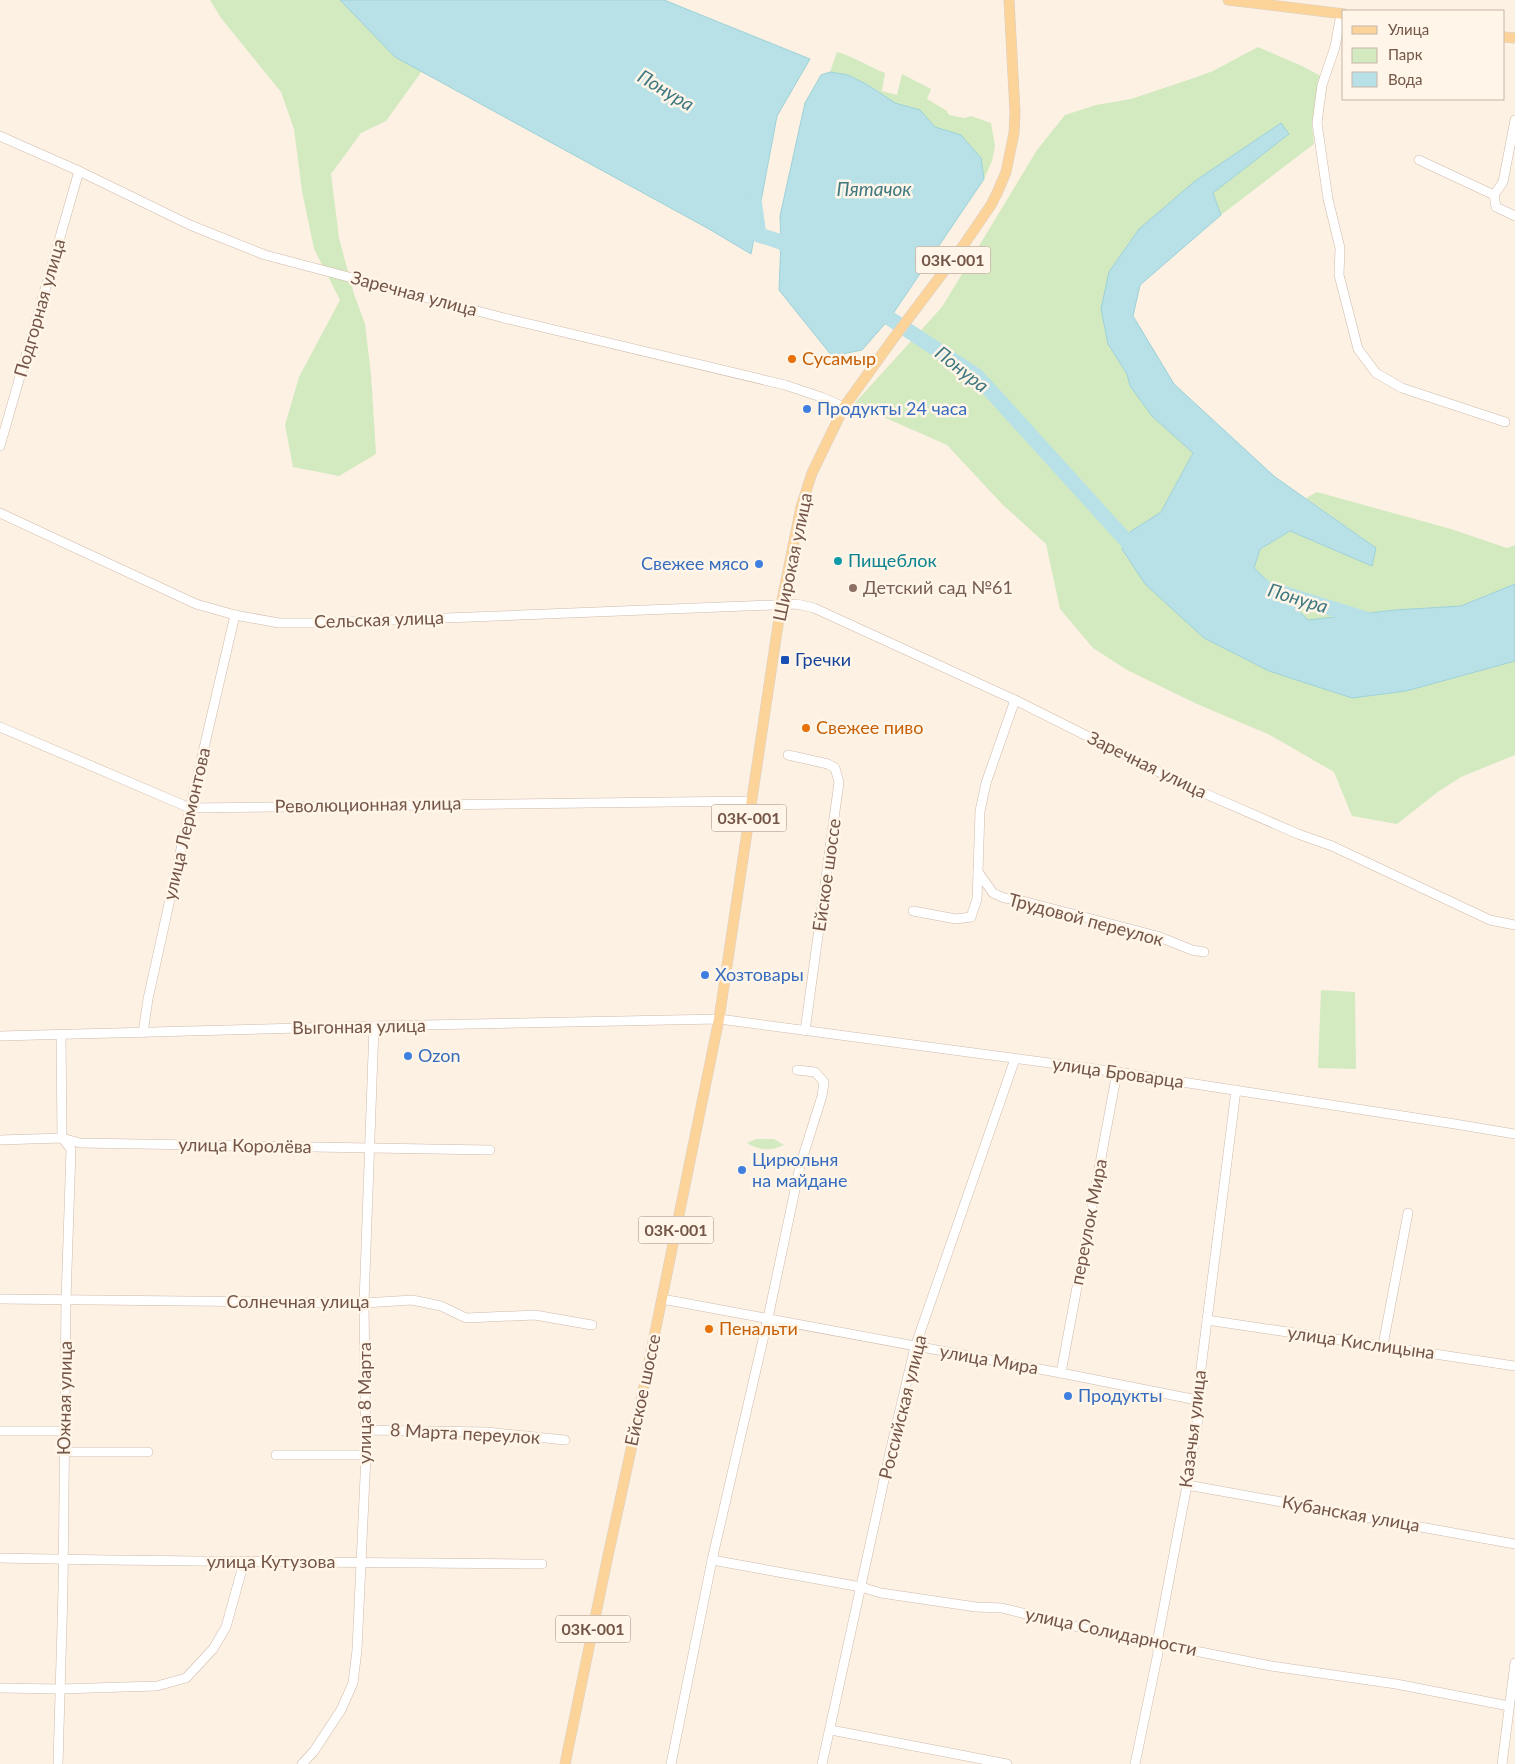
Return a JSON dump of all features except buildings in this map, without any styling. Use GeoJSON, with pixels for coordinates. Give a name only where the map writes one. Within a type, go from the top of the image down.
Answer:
{"type":"FeatureCollection","features":[{"type":"Feature","properties":{"kind":"main road","name":"Широкая улица"},"geometry":{"type":"LineString","coordinates":[[719,1019],[781,605],[801,508],[812,474],[844,408],[963,246],[991,205],[1006,172],[1014,134],[1014,78],[1009,0]]}},
{"type":"Feature","properties":{"kind":"main road"},"geometry":{"type":"LineString","coordinates":[[1228,0],[1279,3],[1342,14]]}},
{"type":"Feature","properties":{"kind":"main road","name":"Ейское шоссе"},"geometry":{"type":"LineString","coordinates":[[565,1762],[719,1019]]}},
{"type":"Feature","properties":{"kind":"street"},"geometry":{"type":"LineString","coordinates":[[1342,18],[1335,47],[1322,85],[1316,124],[1328,199],[1340,248],[1339,275],[1358,349],[1376,373],[1402,388],[1505,422]]}},
{"type":"Feature","properties":{"kind":"street"},"geometry":{"type":"LineString","coordinates":[[1515,120],[1503,182],[1494,195],[1496,207],[1515,216]]}},
{"type":"Feature","properties":{"kind":"street","name":"Заречная улица"},"geometry":{"type":"LineString","coordinates":[[0,136],[80,171],[190,225],[265,255],[504,318],[785,385],[821,397],[844,408]]}},
{"type":"Feature","properties":{"kind":"street"},"geometry":{"type":"LineString","coordinates":[[1420,160],[1494,195]]}},
{"type":"Feature","properties":{"kind":"street","name":"Подгорная улица"},"geometry":{"type":"LineString","coordinates":[[0,446],[80,171]]}},
{"type":"Feature","properties":{"kind":"street","name":"Сельская улица"},"geometry":{"type":"LineString","coordinates":[[0,512],[196,604],[235,616],[279,623],[781,605]]}},
{"type":"Feature","properties":{"kind":"street","name":"Заречная улица"},"geometry":{"type":"LineString","coordinates":[[781,605],[797,604],[814,608],[1015,700],[1183,784],[1298,834],[1332,846],[1490,920],[1515,925]]}},
{"type":"Feature","properties":{"kind":"street","name":"улица Лермонтова"},"geometry":{"type":"LineString","coordinates":[[143,1033],[148,999],[190,808],[235,616]]}},
{"type":"Feature","properties":{"kind":"street"},"geometry":{"type":"LineString","coordinates":[[914,911],[956,919],[971,917],[977,899],[980,811],[986,783],[1015,700]]}},
{"type":"Feature","properties":{"kind":"street","name":"Революционная улица"},"geometry":{"type":"LineString","coordinates":[[0,727],[190,808],[752,801]]}},
{"type":"Feature","properties":{"kind":"street","name":"Ейское шоссе"},"geometry":{"type":"LineString","coordinates":[[788,756],[828,764],[835,768],[839,782],[805,1031]]}},
{"type":"Feature","properties":{"kind":"street","name":"Трудовой переулок"},"geometry":{"type":"LineString","coordinates":[[978,872],[993,893],[1004,898],[1156,936],[1192,950],[1204,952]]}},
{"type":"Feature","properties":{"kind":"street","name":"улица Броварца"},"geometry":{"type":"LineString","coordinates":[[719,1019],[1117,1072],[1515,1134]]}},
{"type":"Feature","properties":{"kind":"street","name":"Выгонная улица"},"geometry":{"type":"LineString","coordinates":[[0,1036],[719,1019]]}},
{"type":"Feature","properties":{"kind":"street","name":"улица 8 Марта"},"geometry":{"type":"LineString","coordinates":[[302,1764],[314,1751],[341,1710],[353,1683],[358,1650],[366,1454],[364,1303],[374,1026]]}},
{"type":"Feature","properties":{"kind":"street","name":"Южная улица"},"geometry":{"type":"LineString","coordinates":[[58,1764],[66,1300],[71,1149],[62,1138],[61,1035]]}},
{"type":"Feature","properties":{"kind":"street","name":"Российская улица"},"geometry":{"type":"LineString","coordinates":[[822,1764],[915,1347],[1015,1059]]}},
{"type":"Feature","properties":{"kind":"street"},"geometry":{"type":"LineString","coordinates":[[671,1764],[712,1560],[768,1318],[800,1166],[822,1096],[824,1082],[815,1072],[797,1070]]}},
{"type":"Feature","properties":{"kind":"street","name":"переулок Мира"},"geometry":{"type":"LineString","coordinates":[[1060,1373],[1117,1072]]}},
{"type":"Feature","properties":{"kind":"street","name":"Казачья улица"},"geometry":{"type":"LineString","coordinates":[[1135,1764],[1158,1653],[1157,1643],[1198,1418],[1197,1400],[1236,1090]]}},
{"type":"Feature","properties":{"kind":"street","name":"улица Королёва"},"geometry":{"type":"LineString","coordinates":[[0,1140],[62,1138],[80,1143],[490,1150]]}},
{"type":"Feature","properties":{"kind":"street"},"geometry":{"type":"LineString","coordinates":[[1383,1345],[1408,1214]]}},
{"type":"Feature","properties":{"kind":"street","name":"улица Мира"},"geometry":{"type":"LineString","coordinates":[[662,1299],[1197,1400]]}},
{"type":"Feature","properties":{"kind":"street","name":"Солнечная улица"},"geometry":{"type":"LineString","coordinates":[[0,1300],[364,1303],[412,1300],[441,1306],[466,1318],[535,1315],[592,1325]]}},
{"type":"Feature","properties":{"kind":"street","name":"улица Кислицына"},"geometry":{"type":"LineString","coordinates":[[1208,1320],[1515,1366]]}},
{"type":"Feature","properties":{"kind":"street","name":"8 Марта переулок"},"geometry":{"type":"LineString","coordinates":[[366,1430],[486,1432],[565,1440]]}},
{"type":"Feature","properties":{"kind":"street"},"geometry":{"type":"LineString","coordinates":[[0,1431],[65,1431]]}},
{"type":"Feature","properties":{"kind":"street"},"geometry":{"type":"LineString","coordinates":[[64,1452],[148,1452]]}},
{"type":"Feature","properties":{"kind":"street"},"geometry":{"type":"LineString","coordinates":[[276,1455],[366,1454]]}},
{"type":"Feature","properties":{"kind":"street","name":"Кубанская улица"},"geometry":{"type":"LineString","coordinates":[[1187,1485],[1515,1544]]}},
{"type":"Feature","properties":{"kind":"street","name":"улица Кутузова"},"geometry":{"type":"LineString","coordinates":[[0,1558],[542,1564]]}},
{"type":"Feature","properties":{"kind":"street","name":"улица Солидарности"},"geometry":{"type":"LineString","coordinates":[[712,1560],[862,1586],[881,1593],[976,1607],[1002,1608],[1094,1631],[1271,1666],[1396,1684],[1509,1706]]}},
{"type":"Feature","properties":{"kind":"street"},"geometry":{"type":"LineString","coordinates":[[0,1688],[60,1689],[157,1686],[186,1678],[213,1649],[226,1627],[244,1562]]}},
{"type":"Feature","properties":{"kind":"street"},"geometry":{"type":"LineString","coordinates":[[1502,1764],[1515,1663]]}},
{"type":"Feature","properties":{"kind":"street"},"geometry":{"type":"LineString","coordinates":[[831,1730],[1007,1764]]}},
{"type":"Feature","properties":{"kind":"green space"},"geometry":{"type":"Polygon","coordinates":[[[210,0],[340,0],[395,57],[422,71],[386,121],[361,133],[331,174],[339,238],[354,294],[365,324],[371,375],[376,454],[339,476],[293,467],[285,425],[299,377],[340,300],[314,249],[302,191],[294,129],[281,92],[221,18],[210,0]]]}},
{"type":"Feature","properties":{"kind":"green space"},"geometry":{"type":"Polygon","coordinates":[[[1258,47],[1321,76],[1312,125],[1314,144],[1221,215],[1213,193],[1288,135],[1281,123],[1195,181],[1139,229],[1109,272],[1108,344],[1127,374],[1130,386],[1152,416],[1193,453],[1161,512],[1130,532],[1145,584],[1204,638],[1269,671],[1352,698],[1406,691],[1515,661],[1515,755],[1461,777],[1439,791],[1397,824],[1352,816],[1334,772],[1270,735],[1197,704],[1127,670],[1093,648],[1060,609],[1046,544],[1002,504],[947,445],[854,404],[942,307],[1037,150],[1065,115],[1096,105],[1131,99],[1191,79],[1213,71],[1258,47]]]}},
{"type":"Feature","properties":{"kind":"green space"},"geometry":{"type":"Polygon","coordinates":[[[837,52],[850,56],[885,73],[882,91],[897,95],[902,74],[931,89],[927,99],[947,111],[949,115],[964,118],[971,116],[991,123],[995,146],[992,161],[984,179],[981,158],[961,135],[935,127],[920,110],[895,103],[869,85],[848,75],[830,72],[837,52]]]}},
{"type":"Feature","properties":{"kind":"green space"},"geometry":{"type":"Polygon","coordinates":[[[1317,492],[1451,529],[1507,548],[1515,545],[1515,584],[1461,606],[1395,610],[1308,620],[1254,568],[1260,549],[1290,531],[1372,566],[1376,548],[1306,498],[1317,492]]]}},
{"type":"Feature","properties":{"kind":"green space"},"geometry":{"type":"Polygon","coordinates":[[[1321,990],[1355,992],[1356,1069],[1318,1068],[1321,990]]]}},
{"type":"Feature","properties":{"kind":"green space"},"geometry":{"type":"Polygon","coordinates":[[[756,1139],[774,1139],[784,1145],[766,1149],[756,1148],[747,1143],[756,1139]]]}},
{"type":"Feature","properties":{"kind":"water"},"geometry":{"type":"Polygon","coordinates":[[[340,0],[664,0],[810,59],[777,116],[751,254],[709,229],[395,57],[340,0]]]}},
{"type":"Feature","properties":{"kind":"water","name":"Пятачок"},"geometry":{"type":"Polygon","coordinates":[[[830,72],[848,75],[868,85],[895,103],[920,110],[935,127],[961,135],[981,158],[984,179],[890,318],[862,350],[832,356],[779,290],[780,216],[805,103],[821,75],[830,72]]]}},
{"type":"Feature","properties":{"kind":"water"},"geometry":{"type":"Polygon","coordinates":[[[1281,123],[1289,134],[1213,193],[1221,215],[1140,285],[1133,316],[1174,384],[1275,477],[1376,548],[1372,566],[1290,531],[1260,549],[1254,568],[1308,620],[1395,610],[1461,606],[1515,584],[1515,661],[1406,691],[1352,698],[1269,671],[1204,638],[1145,584],[1122,549],[1130,532],[1161,512],[1193,453],[1152,416],[1130,386],[1127,374],[1108,344],[1101,309],[1109,272],[1139,229],[1195,181],[1281,123]]]}},
{"type":"Feature","properties":{"kind":"waterway","name":"Понура"},"geometry":{"type":"LineString","coordinates":[[754,200],[759,235],[781,242],[796,254]]}},
{"type":"Feature","properties":{"kind":"waterway","name":"Понура"},"geometry":{"type":"LineString","coordinates":[[874,308],[977,376],[1132,547],[1142,550]]}},
{"type":"Feature","properties":{"kind":"waterway","name":"Понура"},"geometry":{"type":"LineString","coordinates":[[1260,586],[1372,621]]}},
{"type":"Feature","properties":{"kind":"place","name":"Сусамыр"},"geometry":{"type":"Point","coordinates":[792,359]}},
{"type":"Feature","properties":{"kind":"place","name":"Продукты 24 часа"},"geometry":{"type":"Point","coordinates":[807,409]}},
{"type":"Feature","properties":{"kind":"place","name":"Пищеблок"},"geometry":{"type":"Point","coordinates":[838,561]}},
{"type":"Feature","properties":{"kind":"place","name":"Свежее мясо"},"geometry":{"type":"Point","coordinates":[759,564]}},
{"type":"Feature","properties":{"kind":"place","name":"Детский сад №61"},"geometry":{"type":"Point","coordinates":[853,588]}},
{"type":"Feature","properties":{"kind":"place","name":"Гречки"},"geometry":{"type":"Point","coordinates":[785,660]}},
{"type":"Feature","properties":{"kind":"place","name":"Свежее пиво"},"geometry":{"type":"Point","coordinates":[806,728]}},
{"type":"Feature","properties":{"kind":"place","name":"Хозтовары"},"geometry":{"type":"Point","coordinates":[705,975]}},
{"type":"Feature","properties":{"kind":"place","name":"Ozon"},"geometry":{"type":"Point","coordinates":[408,1056]}},
{"type":"Feature","properties":{"kind":"place","name":"Цирюльня на майдане"},"geometry":{"type":"Point","coordinates":[742,1170]}},
{"type":"Feature","properties":{"kind":"place","name":"Пенальти"},"geometry":{"type":"Point","coordinates":[709,1329]}},
{"type":"Feature","properties":{"kind":"place","name":"Продукты"},"geometry":{"type":"Point","coordinates":[1068,1396]}}]}
